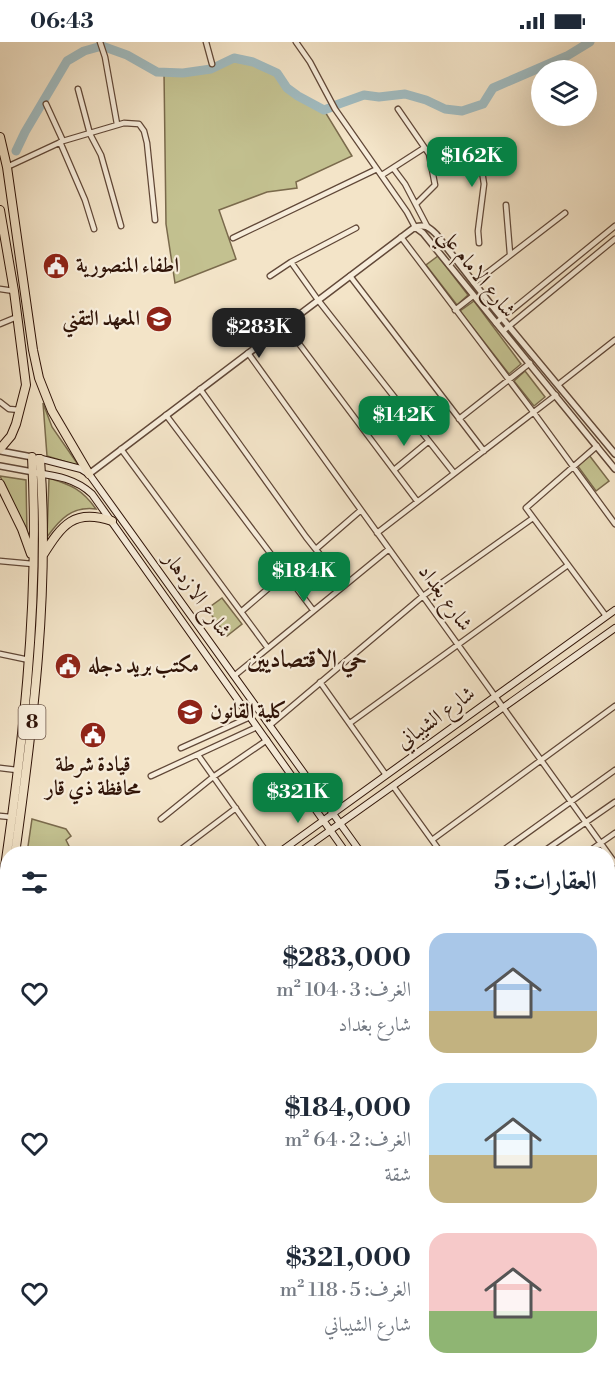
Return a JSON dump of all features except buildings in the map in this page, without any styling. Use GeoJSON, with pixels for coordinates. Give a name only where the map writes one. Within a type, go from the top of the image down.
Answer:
{"type":"FeatureCollection","features":[{"type":"Feature","properties":{"kind":"highway"},"geometry":{"type":"LineString","coordinates":[[0,137],[7,166],[39,378],[52,411],[89,474]]}},
{"type":"Feature","properties":{"kind":"highway"},"geometry":{"type":"LineString","coordinates":[[0,210],[6,256],[14,291],[26,385],[11,436],[0,450]]}},
{"type":"Feature","properties":{"kind":"highway"},"geometry":{"type":"LineString","coordinates":[[6,256],[22,260]]}},
{"type":"Feature","properties":{"kind":"highway","name":"8"},"geometry":{"type":"LineString","coordinates":[[7,846],[38,657],[42,556],[36,458]]}},
{"type":"Feature","properties":{"kind":"highway","name":"8"},"geometry":{"type":"LineString","coordinates":[[16,846],[26,776],[20,767],[29,660],[37,473]]}},
{"type":"Feature","properties":{"kind":"highway"},"geometry":{"type":"LineString","coordinates":[[0,484],[22,529],[34,565]]}},
{"type":"Feature","properties":{"kind":"highway"},"geometry":{"type":"LineString","coordinates":[[42,556],[67,523],[79,517],[89,516],[112,521]]}},
{"type":"Feature","properties":{"kind":"highway"},"geometry":{"type":"LineString","coordinates":[[20,767],[21,773],[26,776]]}},
{"type":"Feature","properties":{"kind":"main road"},"geometry":{"type":"LineString","coordinates":[[36,458],[89,474]]}},
{"type":"Feature","properties":{"kind":"main road","name":"شارع الازدهار"},"geometry":{"type":"LineString","coordinates":[[37,473],[68,479],[85,488],[112,521],[341,846]]}},
{"type":"Feature","properties":{"kind":"main road","name":"شارع الازدهار"},"geometry":{"type":"LineString","coordinates":[[89,474],[356,846]]}},
{"type":"Feature","properties":{"kind":"main road","name":"شارع الشيباني"},"geometry":{"type":"LineString","coordinates":[[288,846],[615,610]]}},
{"type":"Feature","properties":{"kind":"main road"},"geometry":{"type":"LineString","coordinates":[[190,630],[198,625]]}},
{"type":"Feature","properties":{"kind":"main road","name":"شارع الشيباني"},"geometry":{"type":"LineString","coordinates":[[308,846],[615,629]]}},
{"type":"Feature","properties":{"kind":"street"},"geometry":{"type":"LineString","coordinates":[[100,42],[105,57],[117,124]]}},
{"type":"Feature","properties":{"kind":"street"},"geometry":{"type":"LineString","coordinates":[[206,42],[212,64]]}},
{"type":"Feature","properties":{"kind":"street"},"geometry":{"type":"LineString","coordinates":[[89,474],[415,226],[335,109],[310,62],[296,42]]}},
{"type":"Feature","properties":{"kind":"street"},"geometry":{"type":"LineString","coordinates":[[78,88],[90,134],[101,155],[121,226]]}},
{"type":"Feature","properties":{"kind":"street"},"geometry":{"type":"LineString","coordinates":[[46,104],[85,200],[94,229]]}},
{"type":"Feature","properties":{"kind":"street"},"geometry":{"type":"LineString","coordinates":[[398,109],[424,148],[433,167],[435,185],[416,204]]}},
{"type":"Feature","properties":{"kind":"street"},"geometry":{"type":"LineString","coordinates":[[7,166],[61,142],[117,124],[134,122],[139,124],[144,131],[155,220]]}},
{"type":"Feature","properties":{"kind":"street"},"geometry":{"type":"LineString","coordinates":[[382,175],[424,148]]}},
{"type":"Feature","properties":{"kind":"street"},"geometry":{"type":"LineString","coordinates":[[433,167],[479,152],[483,184],[478,231],[479,243]]}},
{"type":"Feature","properties":{"kind":"street"},"geometry":{"type":"LineString","coordinates":[[233,238],[377,168]]}},
{"type":"Feature","properties":{"kind":"street"},"geometry":{"type":"LineString","coordinates":[[393,168],[405,183],[428,226]]}},
{"type":"Feature","properties":{"kind":"street"},"geometry":{"type":"LineString","coordinates":[[506,205],[510,254]]}},
{"type":"Feature","properties":{"kind":"street"},"geometry":{"type":"LineString","coordinates":[[474,283],[565,213]]}},
{"type":"Feature","properties":{"kind":"street","name":"شارع الامام علي"},"geometry":{"type":"LineString","coordinates":[[415,226],[428,226],[612,445],[615,454]]}},
{"type":"Feature","properties":{"kind":"street","name":"شارع الامام علي"},"geometry":{"type":"LineString","coordinates":[[415,226],[615,469]]}},
{"type":"Feature","properties":{"kind":"street"},"geometry":{"type":"LineString","coordinates":[[496,323],[615,226]]}},
{"type":"Feature","properties":{"kind":"street"},"geometry":{"type":"LineString","coordinates":[[270,276],[291,262],[356,228]]}},
{"type":"Feature","properties":{"kind":"street"},"geometry":{"type":"LineString","coordinates":[[401,237],[615,524]]}},
{"type":"Feature","properties":{"kind":"street"},"geometry":{"type":"LineString","coordinates":[[503,331],[615,239]]}},
{"type":"Feature","properties":{"kind":"street"},"geometry":{"type":"LineString","coordinates":[[291,262],[318,300],[454,473]]}},
{"type":"Feature","properties":{"kind":"street"},"geometry":{"type":"LineString","coordinates":[[350,276],[484,451]]}},
{"type":"Feature","properties":{"kind":"street"},"geometry":{"type":"LineString","coordinates":[[0,289],[14,291]]}},
{"type":"Feature","properties":{"kind":"street"},"geometry":{"type":"LineString","coordinates":[[455,310],[473,296]]}},
{"type":"Feature","properties":{"kind":"street"},"geometry":{"type":"LineString","coordinates":[[0,324],[17,317]]}},
{"type":"Feature","properties":{"kind":"street"},"geometry":{"type":"LineString","coordinates":[[285,325],[417,501]]}},
{"type":"Feature","properties":{"kind":"street"},"geometry":{"type":"LineString","coordinates":[[559,384],[615,340]]}},
{"type":"Feature","properties":{"kind":"street","name":"شارع بغداد"},"geometry":{"type":"LineString","coordinates":[[248,353],[602,846]]}},
{"type":"Feature","properties":{"kind":"street"},"geometry":{"type":"LineString","coordinates":[[459,419],[530,363]]}},
{"type":"Feature","properties":{"kind":"street"},"geometry":{"type":"LineString","coordinates":[[200,389],[344,585]]}},
{"type":"Feature","properties":{"kind":"street"},"geometry":{"type":"LineString","coordinates":[[377,533],[556,395]]}},
{"type":"Feature","properties":{"kind":"street"},"geometry":{"type":"LineString","coordinates":[[0,402],[9,410],[20,410]]}},
{"type":"Feature","properties":{"kind":"street"},"geometry":{"type":"LineString","coordinates":[[166,415],[313,610]]}},
{"type":"Feature","properties":{"kind":"street"},"geometry":{"type":"LineString","coordinates":[[394,470],[429,441]]}},
{"type":"Feature","properties":{"kind":"street"},"geometry":{"type":"LineString","coordinates":[[597,446],[526,508],[606,616]]}},
{"type":"Feature","properties":{"kind":"street"},"geometry":{"type":"LineString","coordinates":[[121,449],[267,647]]}},
{"type":"Feature","properties":{"kind":"street"},"geometry":{"type":"LineString","coordinates":[[0,450],[36,458]]}},
{"type":"Feature","properties":{"kind":"street"},"geometry":{"type":"LineString","coordinates":[[0,466],[37,473]]}},
{"type":"Feature","properties":{"kind":"street"},"geometry":{"type":"LineString","coordinates":[[316,549],[361,510]]}},
{"type":"Feature","properties":{"kind":"street"},"geometry":{"type":"LineString","coordinates":[[270,725],[423,596],[533,518]]}},
{"type":"Feature","properties":{"kind":"street"},"geometry":{"type":"LineString","coordinates":[[234,676],[389,549]]}},
{"type":"Feature","properties":{"kind":"street"},"geometry":{"type":"LineString","coordinates":[[0,561],[34,565]]}},
{"type":"Feature","properties":{"kind":"street"},"geometry":{"type":"LineString","coordinates":[[350,723],[568,565]]}},
{"type":"Feature","properties":{"kind":"street"},"geometry":{"type":"LineString","coordinates":[[242,611],[285,574]]}},
{"type":"Feature","properties":{"kind":"street"},"geometry":{"type":"LineString","coordinates":[[0,654],[29,660]]}},
{"type":"Feature","properties":{"kind":"street"},"geometry":{"type":"LineString","coordinates":[[320,682],[386,775]]}},
{"type":"Feature","properties":{"kind":"street"},"geometry":{"type":"LineString","coordinates":[[432,840],[615,706]]}},
{"type":"Feature","properties":{"kind":"street"},"geometry":{"type":"LineString","coordinates":[[181,748],[250,717]]}},
{"type":"Feature","properties":{"kind":"street"},"geometry":{"type":"LineString","coordinates":[[151,776],[257,727]]}},
{"type":"Feature","properties":{"kind":"street"},"geometry":{"type":"LineString","coordinates":[[161,819],[213,777],[267,740]]}},
{"type":"Feature","properties":{"kind":"street"},"geometry":{"type":"LineString","coordinates":[[198,755],[262,846]]}},
{"type":"Feature","properties":{"kind":"street"},"geometry":{"type":"LineString","coordinates":[[0,768],[20,767]]}},
{"type":"Feature","properties":{"kind":"street"},"geometry":{"type":"LineString","coordinates":[[509,846],[615,770]]}},
{"type":"Feature","properties":{"kind":"street"},"geometry":{"type":"LineString","coordinates":[[393,786],[436,846]]}},
{"type":"Feature","properties":{"kind":"street"},"geometry":{"type":"LineString","coordinates":[[552,846],[615,802]]}},
{"type":"Feature","properties":{"kind":"street"},"geometry":{"type":"LineString","coordinates":[[186,846],[236,808]]}},
{"type":"Feature","properties":{"kind":"street"},"geometry":{"type":"LineString","coordinates":[[0,816],[11,817]]}},
{"type":"Feature","properties":{"kind":"street"},"geometry":{"type":"LineString","coordinates":[[596,846],[615,833]]}},
{"type":"Feature","properties":{"kind":"shaded area"},"geometry":{"type":"Polygon","coordinates":[[[234,58],[253,62],[277,73],[287,88],[324,110],[352,156],[296,182],[297,188],[267,192],[219,210],[236,259],[175,283],[166,224],[164,72],[200,70],[234,58]]]}},
{"type":"Feature","properties":{"kind":"shaded area"},"geometry":{"type":"Polygon","coordinates":[[[438,256],[468,295],[457,305],[426,265],[438,256]]]}},
{"type":"Feature","properties":{"kind":"shaded area"},"geometry":{"type":"Polygon","coordinates":[[[474,301],[521,364],[509,374],[460,311],[474,301]]]}},
{"type":"Feature","properties":{"kind":"shaded area"},"geometry":{"type":"Polygon","coordinates":[[[525,371],[545,397],[534,406],[514,381],[525,371]]]}},
{"type":"Feature","properties":{"kind":"shaded area"},"geometry":{"type":"Polygon","coordinates":[[[43,403],[52,427],[79,466],[47,456],[43,403]]]}},
{"type":"Feature","properties":{"kind":"shaded area"},"geometry":{"type":"Polygon","coordinates":[[[589,455],[609,481],[596,491],[577,465],[589,455]]]}},
{"type":"Feature","properties":{"kind":"shaded area"},"geometry":{"type":"Polygon","coordinates":[[[0,476],[26,480],[27,532],[0,476]]]}},
{"type":"Feature","properties":{"kind":"shaded area"},"geometry":{"type":"Polygon","coordinates":[[[49,478],[76,489],[96,509],[80,510],[67,515],[47,537],[49,478]]]}},
{"type":"Feature","properties":{"kind":"shaded area"},"geometry":{"type":"Polygon","coordinates":[[[222,598],[242,624],[227,636],[207,609],[222,598]]]}},
{"type":"Feature","properties":{"kind":"shaded area"},"geometry":{"type":"Polygon","coordinates":[[[32,819],[66,829],[71,836],[66,840],[69,846],[28,846],[32,819]]]}},
{"type":"Feature","properties":{"kind":"waterway"},"geometry":{"type":"LineString","coordinates":[[336,105],[364,95],[379,97],[405,94],[445,109],[462,111],[483,104],[493,88],[567,56],[590,42]]}},
{"type":"Feature","properties":{"kind":"waterway"},"geometry":{"type":"LineString","coordinates":[[16,151],[67,61],[84,51],[102,46],[127,55],[157,72],[183,73],[211,69],[234,58],[253,62],[277,73],[287,88],[298,96],[324,110],[332,107]]}},
{"type":"Feature","properties":{"kind":"place","name":"اطفاء المنصورية"},"geometry":{"type":"Point","coordinates":[56,266]}},
{"type":"Feature","properties":{"kind":"place","name":"المعهد التقني"},"geometry":{"type":"Point","coordinates":[159,319]}},
{"type":"Feature","properties":{"kind":"place","name":"مكتب بريد دجله"},"geometry":{"type":"Point","coordinates":[68,666]}},
{"type":"Feature","properties":{"kind":"place","name":"كلية القانون"},"geometry":{"type":"Point","coordinates":[190,712]}},
{"type":"Feature","properties":{"kind":"place","name":"قيادة شرطة محافظة ذي قار"},"geometry":{"type":"Point","coordinates":[93,735]}},
{"type":"Feature","properties":{"kind":"district","name":"حي الاقتصاديين"},"geometry":{"type":"Point","coordinates":[307,660]}}]}
